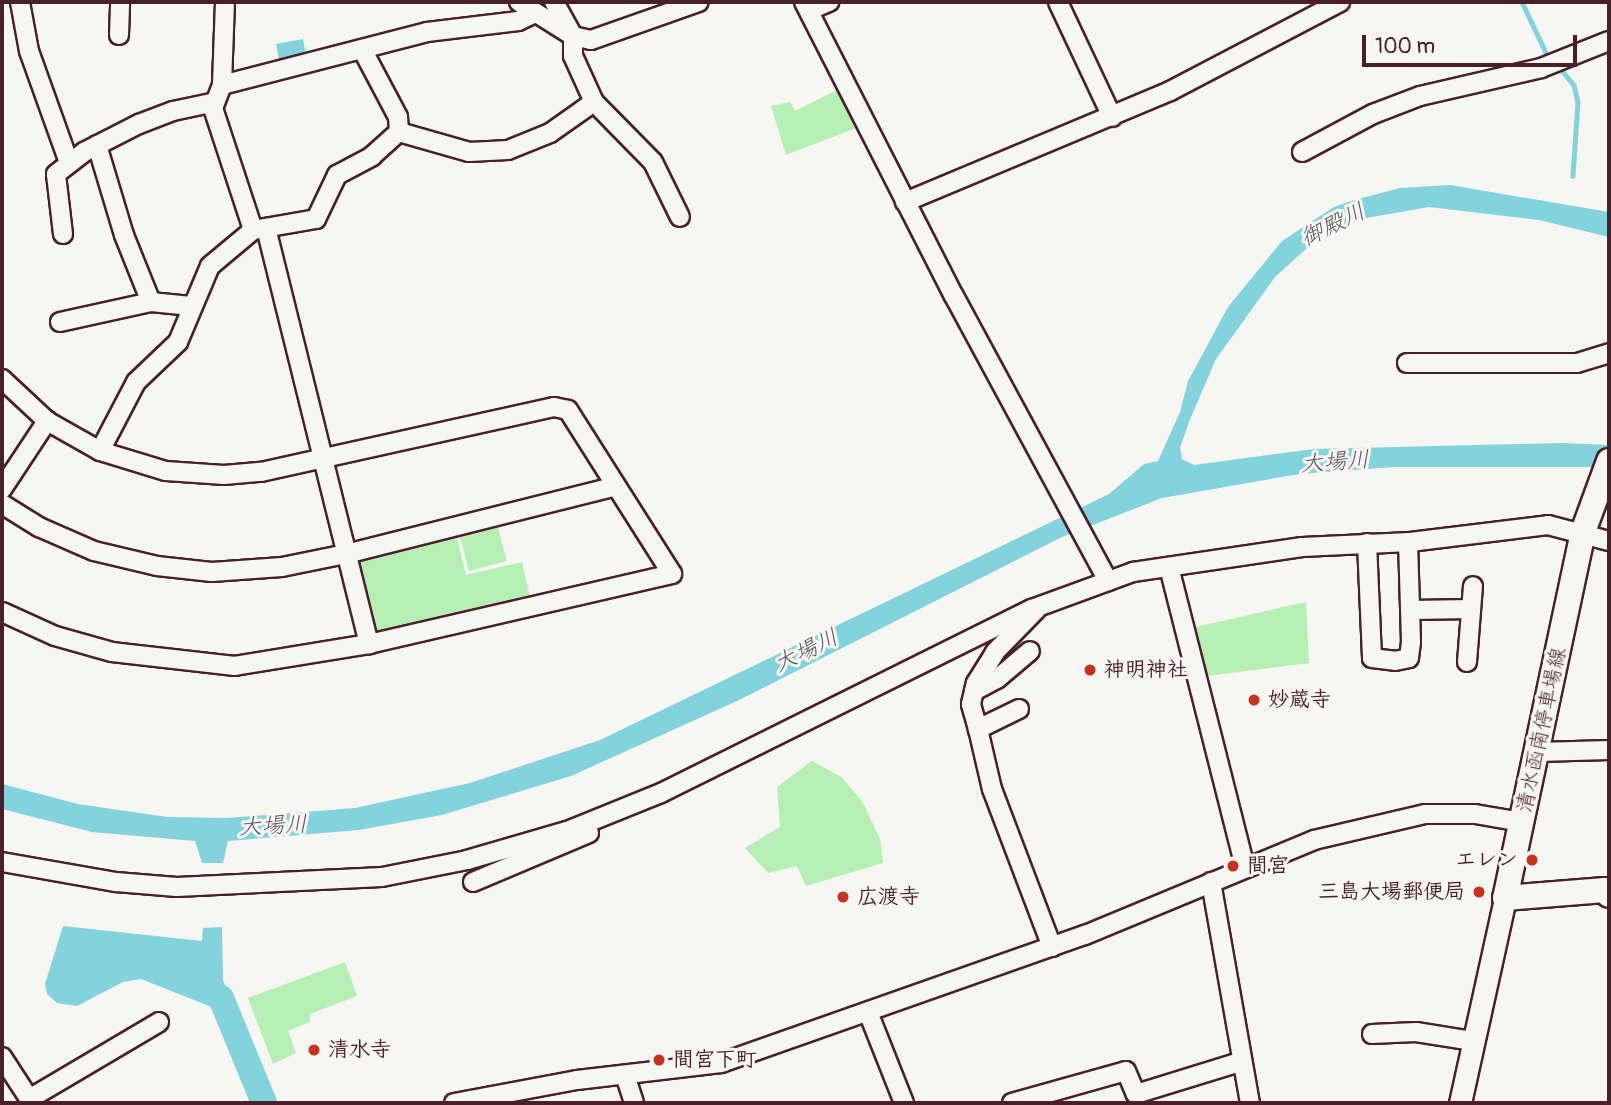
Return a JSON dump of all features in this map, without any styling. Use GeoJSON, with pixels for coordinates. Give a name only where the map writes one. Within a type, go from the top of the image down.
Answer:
{"type":"FeatureCollection","features":[{"type":"Feature","properties":{"kind":"main road","name":"清水函南停車場線"},"geometry":{"type":"LineString","coordinates":[[1505,898],[1586,522],[1609,461]]}},
{"type":"Feature","properties":{"kind":"main road"},"geometry":{"type":"LineString","coordinates":[[1505,898],[1608,891]]}},
{"type":"Feature","properties":{"kind":"street"},"geometry":{"type":"LineString","coordinates":[[20,2],[29,51],[69,163]]}},
{"type":"Feature","properties":{"kind":"street"},"geometry":{"type":"LineString","coordinates":[[119,35],[120,2]]}},
{"type":"Feature","properties":{"kind":"street"},"geometry":{"type":"LineString","coordinates":[[63,234],[55,178],[69,163],[97,145],[173,111],[212,103],[222,85],[225,2]]}},
{"type":"Feature","properties":{"kind":"street"},"geometry":{"type":"LineString","coordinates":[[519,2],[573,36],[602,39],[698,2]]}},
{"type":"Feature","properties":{"kind":"street"},"geometry":{"type":"LineString","coordinates":[[554,2],[573,36],[573,56],[594,102],[653,162],[680,217]]}},
{"type":"Feature","properties":{"kind":"street"},"geometry":{"type":"LineString","coordinates":[[829,2],[807,6],[905,202],[1106,577]]}},
{"type":"Feature","properties":{"kind":"street"},"geometry":{"type":"LineString","coordinates":[[1058,2],[1112,117]]}},
{"type":"Feature","properties":{"kind":"street"},"geometry":{"type":"LineString","coordinates":[[905,202],[1112,117],[1308,9],[1340,2]]}},
{"type":"Feature","properties":{"kind":"street"},"geometry":{"type":"LineString","coordinates":[[222,85],[444,29],[518,21],[535,13]]}},
{"type":"Feature","properties":{"kind":"street"},"geometry":{"type":"LineString","coordinates":[[1302,152],[1410,100],[1553,63],[1609,41]]}},
{"type":"Feature","properties":{"kind":"street"},"geometry":{"type":"LineString","coordinates":[[362,49],[395,111],[399,132]]}},
{"type":"Feature","properties":{"kind":"street"},"geometry":{"type":"LineString","coordinates":[[399,132],[469,152],[508,150],[550,133],[594,102]]}},
{"type":"Feature","properties":{"kind":"street"},"geometry":{"type":"LineString","coordinates":[[212,103],[260,229],[324,459],[369,643]]}},
{"type":"Feature","properties":{"kind":"street"},"geometry":{"type":"LineString","coordinates":[[100,450],[136,382],[178,342],[210,266],[260,229],[319,217],[337,175],[372,156],[399,132]]}},
{"type":"Feature","properties":{"kind":"street"},"geometry":{"type":"LineString","coordinates":[[97,145],[124,235],[151,302]]}},
{"type":"Feature","properties":{"kind":"street"},"geometry":{"type":"LineString","coordinates":[[60,321],[151,302],[191,306]]}},
{"type":"Feature","properties":{"kind":"street"},"geometry":{"type":"LineString","coordinates":[[1407,363],[1577,363],[1609,353]]}},
{"type":"Feature","properties":{"kind":"street"},"geometry":{"type":"LineString","coordinates":[[2,379],[47,421],[100,450],[166,471],[224,475],[324,459],[554,407],[568,410],[613,487],[672,574],[369,643],[235,666],[196,664],[112,652],[55,636],[2,612]]}},
{"type":"Feature","properties":{"kind":"street"},"geometry":{"type":"LineString","coordinates":[[2,489],[47,421]]}},
{"type":"Feature","properties":{"kind":"street"},"geometry":{"type":"LineString","coordinates":[[2,504],[39,527],[94,551],[156,566],[212,572],[282,567],[346,554],[613,487]]}},
{"type":"Feature","properties":{"kind":"street"},"geometry":{"type":"LineString","coordinates":[[2,862],[116,882],[177,887],[294,884],[382,877],[467,860],[597,820],[748,754],[1038,607],[1106,577],[1302,547],[1408,542],[1586,522],[1609,541]]}},
{"type":"Feature","properties":{"kind":"street"},"geometry":{"type":"LineString","coordinates":[[1367,544],[1374,660],[1409,658],[1411,610],[1408,542]]}},
{"type":"Feature","properties":{"kind":"street"},"geometry":{"type":"LineString","coordinates":[[1169,567],[1245,868]]}},
{"type":"Feature","properties":{"kind":"street"},"geometry":{"type":"LineString","coordinates":[[1467,662],[1473,586]]}},
{"type":"Feature","properties":{"kind":"street"},"geometry":{"type":"LineString","coordinates":[[1038,607],[995,652],[974,691],[971,704],[992,789],[1052,947]]}},
{"type":"Feature","properties":{"kind":"street"},"geometry":{"type":"LineString","coordinates":[[1411,610],[1471,609]]}},
{"type":"Feature","properties":{"kind":"street"},"geometry":{"type":"LineString","coordinates":[[974,691],[997,679],[1030,651]]}},
{"type":"Feature","properties":{"kind":"street"},"geometry":{"type":"LineString","coordinates":[[978,729],[1019,709]]}},
{"type":"Feature","properties":{"kind":"street"},"geometry":{"type":"LineString","coordinates":[[1538,752],[1609,750]]}},
{"type":"Feature","properties":{"kind":"street"},"geometry":{"type":"LineString","coordinates":[[454,1103],[625,1075],[721,1063],[1052,947],[1314,840],[1425,814],[1475,814],[1522,822]]}},
{"type":"Feature","properties":{"kind":"street"},"geometry":{"type":"LineString","coordinates":[[473,882],[564,846],[589,833],[597,820]]}},
{"type":"Feature","properties":{"kind":"street"},"geometry":{"type":"LineString","coordinates":[[1211,882],[1240,1062],[1250,1103]]}},
{"type":"Feature","properties":{"kind":"street"},"geometry":{"type":"LineString","coordinates":[[1463,1100],[1473,1041],[1505,898]]}},
{"type":"Feature","properties":{"kind":"street"},"geometry":{"type":"LineString","coordinates":[[869,1012],[904,1103]]}},
{"type":"Feature","properties":{"kind":"street"},"geometry":{"type":"LineString","coordinates":[[2,1057],[31,1101],[159,1022]]}},
{"type":"Feature","properties":{"kind":"street"},"geometry":{"type":"LineString","coordinates":[[1372,1034],[1416,1032],[1473,1041]]}},
{"type":"Feature","properties":{"kind":"street"},"geometry":{"type":"LineString","coordinates":[[1012,1103],[1126,1071],[1138,1099],[1240,1062]]}},
{"type":"Feature","properties":{"kind":"street"},"geometry":{"type":"LineString","coordinates":[[625,1075],[634,1103]]}},
{"type":"Feature","properties":{"kind":"green space"},"geometry":{"type":"Polygon","coordinates":[[[843,87],[864,125],[786,155],[771,106],[790,102],[795,111],[843,87]]]}},
{"type":"Feature","properties":{"kind":"green space"},"geometry":{"type":"Polygon","coordinates":[[[498,527],[507,561],[469,571],[460,537],[498,527]]]}},
{"type":"Feature","properties":{"kind":"green space"},"geometry":{"type":"Polygon","coordinates":[[[457,537],[466,575],[522,562],[530,597],[372,635],[355,561],[457,537]]]}},
{"type":"Feature","properties":{"kind":"green space"},"geometry":{"type":"Polygon","coordinates":[[[1306,602],[1309,663],[1207,676],[1195,627],[1306,602]]]}},
{"type":"Feature","properties":{"kind":"green space"},"geometry":{"type":"Polygon","coordinates":[[[812,761],[841,777],[862,801],[880,839],[883,863],[806,886],[797,866],[768,873],[745,848],[780,827],[777,787],[812,761]]]}},
{"type":"Feature","properties":{"kind":"green space"},"geometry":{"type":"Polygon","coordinates":[[[345,962],[357,996],[310,1014],[310,1022],[288,1031],[296,1053],[273,1064],[248,998],[345,962]]]}},
{"type":"Feature","properties":{"kind":"water"},"geometry":{"type":"Polygon","coordinates":[[[303,39],[306,55],[279,60],[276,44],[303,39]]]}},
{"type":"Feature","properties":{"kind":"water"},"geometry":{"type":"Polygon","coordinates":[[[1450,185],[1609,212],[1609,237],[1539,220],[1429,207],[1355,220],[1317,239],[1275,277],[1216,359],[1180,448],[1182,459],[1194,465],[1314,449],[1562,443],[1609,445],[1609,467],[1394,467],[1299,474],[1162,498],[1062,537],[737,701],[571,776],[442,815],[359,830],[228,841],[223,863],[202,863],[195,841],[92,832],[2,809],[2,784],[78,804],[167,817],[227,818],[355,808],[470,783],[600,740],[1109,494],[1144,464],[1158,461],[1180,412],[1188,381],[1228,307],[1282,241],[1334,207],[1354,200],[1400,188],[1450,185]]]}},
{"type":"Feature","properties":{"kind":"water"},"geometry":{"type":"Polygon","coordinates":[[[63,926],[202,941],[203,928],[222,927],[223,980],[241,1026],[231,1031],[214,1008],[141,979],[123,982],[77,1006],[57,1003],[47,994],[45,984],[63,926]]]}},
{"type":"Feature","properties":{"kind":"waterway"},"geometry":{"type":"LineString","coordinates":[[1522,2],[1550,61]]}},
{"type":"Feature","properties":{"kind":"waterway"},"geometry":{"type":"LineString","coordinates":[[1560,68],[1574,85],[1578,102],[1573,176]]}},
{"type":"Feature","properties":{"kind":"waterway"},"geometry":{"type":"LineString","coordinates":[[221,998],[264,1103]]}},
{"type":"Feature","properties":{"kind":"place","name":"神明神社"},"geometry":{"type":"Point","coordinates":[1090,670]}},
{"type":"Feature","properties":{"kind":"place","name":"妙蔵寺"},"geometry":{"type":"Point","coordinates":[1254,700]}},
{"type":"Feature","properties":{"kind":"place","name":"エレン"},"geometry":{"type":"Point","coordinates":[1532,860]}},
{"type":"Feature","properties":{"kind":"place","name":"間宮"},"geometry":{"type":"Point","coordinates":[1233,866]}},
{"type":"Feature","properties":{"kind":"place","name":"三島大場郵便局"},"geometry":{"type":"Point","coordinates":[1479,892]}},
{"type":"Feature","properties":{"kind":"place","name":"広渡寺"},"geometry":{"type":"Point","coordinates":[843,897]}},
{"type":"Feature","properties":{"kind":"place","name":"清水寺"},"geometry":{"type":"Point","coordinates":[314,1050]}},
{"type":"Feature","properties":{"kind":"place","name":"間宮下町"},"geometry":{"type":"Point","coordinates":[659,1060]}},
{"type":"Feature","properties":{"kind":"water label","name":"御殿川"},"geometry":{"type":"Point","coordinates":[1333,225]}},
{"type":"Feature","properties":{"kind":"water label","name":"大場川"},"geometry":{"type":"Point","coordinates":[1335,462]}},
{"type":"Feature","properties":{"kind":"water label","name":"大場川"},"geometry":{"type":"Point","coordinates":[806,651]}},
{"type":"Feature","properties":{"kind":"water label","name":"大場川"},"geometry":{"type":"Point","coordinates":[273,826]}}]}
